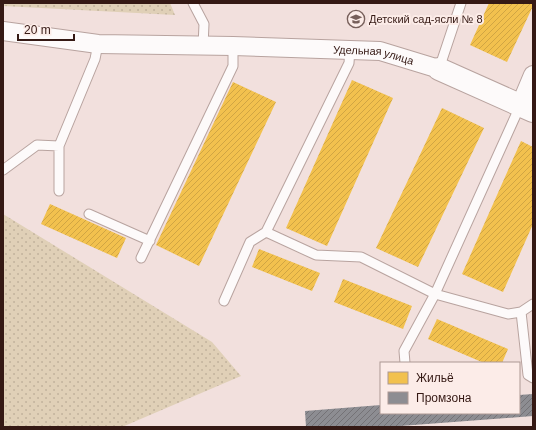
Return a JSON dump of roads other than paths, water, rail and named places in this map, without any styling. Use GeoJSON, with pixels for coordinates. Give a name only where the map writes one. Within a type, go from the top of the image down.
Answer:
{"type":"FeatureCollection","features":[{"type":"Feature","properties":{"kind":"street","name":"Удельная улица"},"geometry":{"type":"LineString","coordinates":[[3,31],[98,44],[233,46],[380,51],[439,69],[527,109]]}},
{"type":"Feature","properties":{"kind":"street"},"geometry":{"type":"LineString","coordinates":[[527,109],[533,75]]}},
{"type":"Feature","properties":{"kind":"lane"},"geometry":{"type":"LineString","coordinates":[[192,3],[204,24],[203,46]]}},
{"type":"Feature","properties":{"kind":"lane"},"geometry":{"type":"LineString","coordinates":[[439,69],[461,3]]}},
{"type":"Feature","properties":{"kind":"lane"},"geometry":{"type":"LineString","coordinates":[[59,191],[59,146],[95,59],[98,44]]}},
{"type":"Feature","properties":{"kind":"lane"},"geometry":{"type":"LineString","coordinates":[[141,258],[233,66],[233,46]]}},
{"type":"Feature","properties":{"kind":"lane"},"geometry":{"type":"LineString","coordinates":[[224,301],[250,242],[266,232],[349,62],[350,49]]}},
{"type":"Feature","properties":{"kind":"lane"},"geometry":{"type":"LineString","coordinates":[[405,362],[404,351],[435,294],[527,109]]}},
{"type":"Feature","properties":{"kind":"lane"},"geometry":{"type":"LineString","coordinates":[[3,170],[37,145],[59,146]]}},
{"type":"Feature","properties":{"kind":"lane"},"geometry":{"type":"LineString","coordinates":[[88,214],[150,241]]}},
{"type":"Feature","properties":{"kind":"lane"},"geometry":{"type":"LineString","coordinates":[[266,232],[316,255],[361,257],[435,294],[508,314],[521,312],[533,304]]}},
{"type":"Feature","properties":{"kind":"lane"},"geometry":{"type":"LineString","coordinates":[[520,379],[530,376],[521,312]]}},
{"type":"Feature","properties":{"kind":"place","name":"Детский сад-ясли № 8"},"geometry":{"type":"Point","coordinates":[356,19]}}]}
